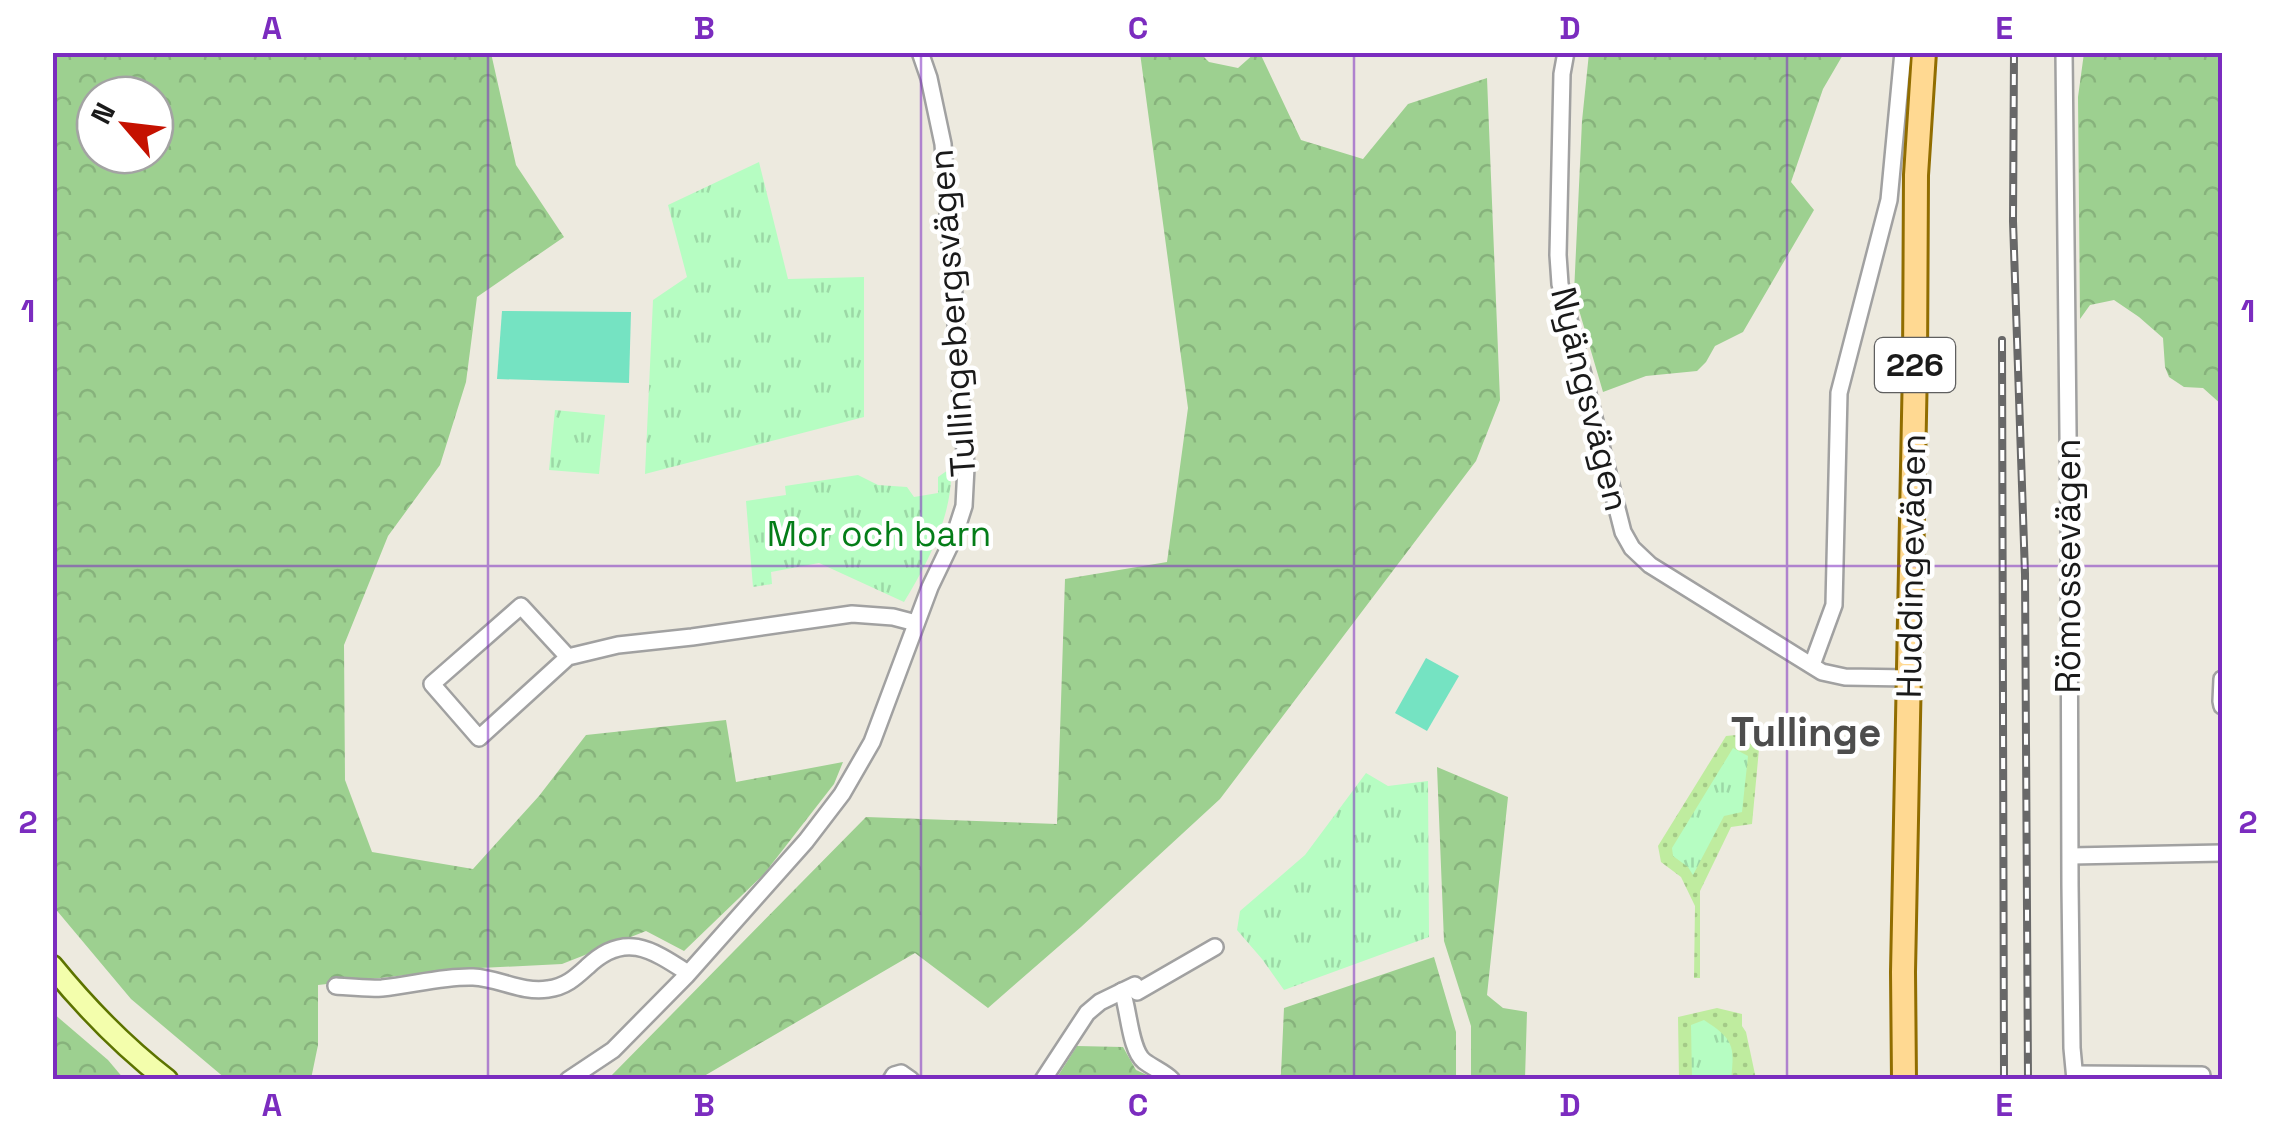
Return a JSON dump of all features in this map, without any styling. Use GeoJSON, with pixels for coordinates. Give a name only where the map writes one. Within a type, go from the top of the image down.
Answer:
{"type":"FeatureCollection","features":[{"type":"Feature","properties":{"kind":"main road","name":"Huddingevägen"},"geometry":{"type":"LineString","coordinates":[[1904,1080],[1916,175],[1924,52]]}},
{"type":"Feature","properties":{"kind":"street","name":"Tullingebergsvägen"},"geometry":{"type":"LineString","coordinates":[[568,1080],[612,1050],[688,973],[806,841],[842,794],[872,742],[916,623],[954,537],[964,506],[966,467],[943,144],[920,52]]}},
{"type":"Feature","properties":{"kind":"street","name":"Nyängsvägen"},"geometry":{"type":"LineString","coordinates":[[1566,52],[1562,74],[1560,284],[1623,532],[1632,548],[1650,565],[1828,675],[1909,678]]}},
{"type":"Feature","properties":{"kind":"street"},"geometry":{"type":"LineString","coordinates":[[1812,666],[1834,605],[1839,394],[1890,200],[1903,52]]}},
{"type":"Feature","properties":{"kind":"street","name":"Römossevägen"},"geometry":{"type":"LineString","coordinates":[[2064,52],[2075,1077]]}},
{"type":"Feature","properties":{"kind":"street"},"geometry":{"type":"LineString","coordinates":[[568,656],[521,606],[432,684],[479,738],[568,656],[618,645],[852,614],[916,623]]}},
{"type":"Feature","properties":{"kind":"street"},"geometry":{"type":"LineString","coordinates":[[2222,678],[2222,706]]}},
{"type":"Feature","properties":{"kind":"street"},"geometry":{"type":"LineString","coordinates":[[2071,856],[2222,853]]}},
{"type":"Feature","properties":{"kind":"street"},"geometry":{"type":"LineString","coordinates":[[336,986],[380,988],[471,977],[522,989],[549,989],[571,982],[600,953],[618,946],[652,952],[688,973]]}},
{"type":"Feature","properties":{"kind":"street"},"geometry":{"type":"LineString","coordinates":[[1043,1080],[1087,1012],[1135,985],[1137,992],[1215,947]]}},
{"type":"Feature","properties":{"kind":"street"},"geometry":{"type":"LineString","coordinates":[[52,966],[85,1007],[167,1080]]}},
{"type":"Feature","properties":{"kind":"street"},"geometry":{"type":"LineString","coordinates":[[1122,991],[1134,1045],[1142,1060],[1172,1080]]}},
{"type":"Feature","properties":{"kind":"street"},"geometry":{"type":"LineString","coordinates":[[891,1080],[901,1073],[911,1080]]}},
{"type":"Feature","properties":{"kind":"street"},"geometry":{"type":"LineString","coordinates":[[2075,1077],[2202,1075]]}},
{"type":"Feature","properties":{"kind":"green space"},"geometry":{"type":"Polygon","coordinates":[[[52,53],[491,53],[516,165],[564,237],[477,297],[466,382],[440,465],[388,536],[344,645],[345,780],[372,852],[473,869],[539,796],[586,735],[726,720],[736,782],[843,762],[834,784],[764,874],[684,951],[646,931],[562,964],[460,969],[318,985],[318,1045],[311,1079],[226,1079],[131,999],[53,906],[52,53]]]}},
{"type":"Feature","properties":{"kind":"green space"},"geometry":{"type":"Polygon","coordinates":[[[1140,53],[1200,53],[1209,62],[1238,68],[1260,53],[1301,140],[1363,159],[1408,104],[1487,78],[1500,400],[1476,461],[1220,799],[988,1008],[915,953],[699,1079],[608,1079],[866,817],[1057,824],[1065,579],[1167,562],[1188,408],[1140,53]]]}},
{"type":"Feature","properties":{"kind":"green space"},"geometry":{"type":"Polygon","coordinates":[[[1589,53],[1844,53],[1823,89],[1791,182],[1814,210],[1743,332],[1715,346],[1697,371],[1646,376],[1603,392],[1574,293],[1589,53]]]}},
{"type":"Feature","properties":{"kind":"green space"},"geometry":{"type":"Polygon","coordinates":[[[2084,53],[2222,53],[2222,405],[2203,388],[2184,387],[2169,377],[2163,338],[2114,300],[2090,305],[2080,319],[2078,97],[2084,53]]]}},
{"type":"Feature","properties":{"kind":"green space"},"geometry":{"type":"Polygon","coordinates":[[[759,162],[788,279],[864,277],[864,417],[645,474],[653,300],[687,277],[668,205],[759,162]]]}},
{"type":"Feature","properties":{"kind":"green space"},"geometry":{"type":"Polygon","coordinates":[[[502,311],[631,312],[629,383],[497,379],[502,311]]]}},
{"type":"Feature","properties":{"kind":"green space"},"geometry":{"type":"Polygon","coordinates":[[[555,410],[605,415],[599,474],[549,470],[555,410]]]}},
{"type":"Feature","properties":{"kind":"green space","name":"Mor och barn"},"geometry":{"type":"Polygon","coordinates":[[[948,470],[950,487],[943,521],[930,556],[904,602],[819,563],[771,572],[772,584],[753,587],[746,501],[786,495],[785,486],[858,475],[878,485],[907,487],[914,497],[938,493],[938,477],[948,470]]]}},
{"type":"Feature","properties":{"kind":"green space"},"geometry":{"type":"Polygon","coordinates":[[[1426,658],[1459,676],[1427,731],[1395,713],[1426,658]]]}},
{"type":"Feature","properties":{"kind":"green space"},"geometry":{"type":"Polygon","coordinates":[[[1736,735],[1759,749],[1752,824],[1731,827],[1700,891],[1700,978],[1694,978],[1695,906],[1681,877],[1661,862],[1658,846],[1726,736],[1736,735]]]}},
{"type":"Feature","properties":{"kind":"green space"},"geometry":{"type":"Polygon","coordinates":[[[1733,748],[1748,756],[1742,812],[1724,816],[1693,875],[1673,856],[1672,848],[1733,748]]]}},
{"type":"Feature","properties":{"kind":"green space"},"geometry":{"type":"Polygon","coordinates":[[[1437,767],[1508,797],[1487,995],[1503,1008],[1527,1012],[1525,1079],[1471,1079],[1471,1026],[1444,941],[1437,767]]]}},
{"type":"Feature","properties":{"kind":"green space"},"geometry":{"type":"Polygon","coordinates":[[[1366,773],[1388,786],[1428,781],[1429,937],[1284,990],[1237,930],[1240,911],[1305,855],[1366,773]]]}},
{"type":"Feature","properties":{"kind":"green space"},"geometry":{"type":"Polygon","coordinates":[[[1434,957],[1456,1032],[1456,1079],[1278,1079],[1284,1008],[1434,957]]]}},
{"type":"Feature","properties":{"kind":"green space"},"geometry":{"type":"Polygon","coordinates":[[[1717,1008],[1742,1014],[1756,1079],[1679,1079],[1678,1017],[1717,1008]]]}},
{"type":"Feature","properties":{"kind":"green space"},"geometry":{"type":"Polygon","coordinates":[[[53,1013],[108,1060],[124,1079],[53,1079],[53,1013]]]}},
{"type":"Feature","properties":{"kind":"green space"},"geometry":{"type":"Polygon","coordinates":[[[1704,1020],[1730,1044],[1731,1079],[1692,1079],[1691,1025],[1704,1020]]]}},
{"type":"Feature","properties":{"kind":"green space"},"geometry":{"type":"Polygon","coordinates":[[[1077,1046],[1123,1047],[1136,1070],[1156,1079],[1056,1079],[1077,1046]]]}},
{"type":"Feature","properties":{"kind":"railway"},"geometry":{"type":"LineString","coordinates":[[2014,52],[2013,221],[2025,574],[2028,1080]]}},
{"type":"Feature","properties":{"kind":"railway"},"geometry":{"type":"LineString","coordinates":[[2002,340],[2004,1080]]}},
{"type":"Feature","properties":{"kind":"district","name":"Tullinge"},"geometry":{"type":"Point","coordinates":[1806,732]}}]}
